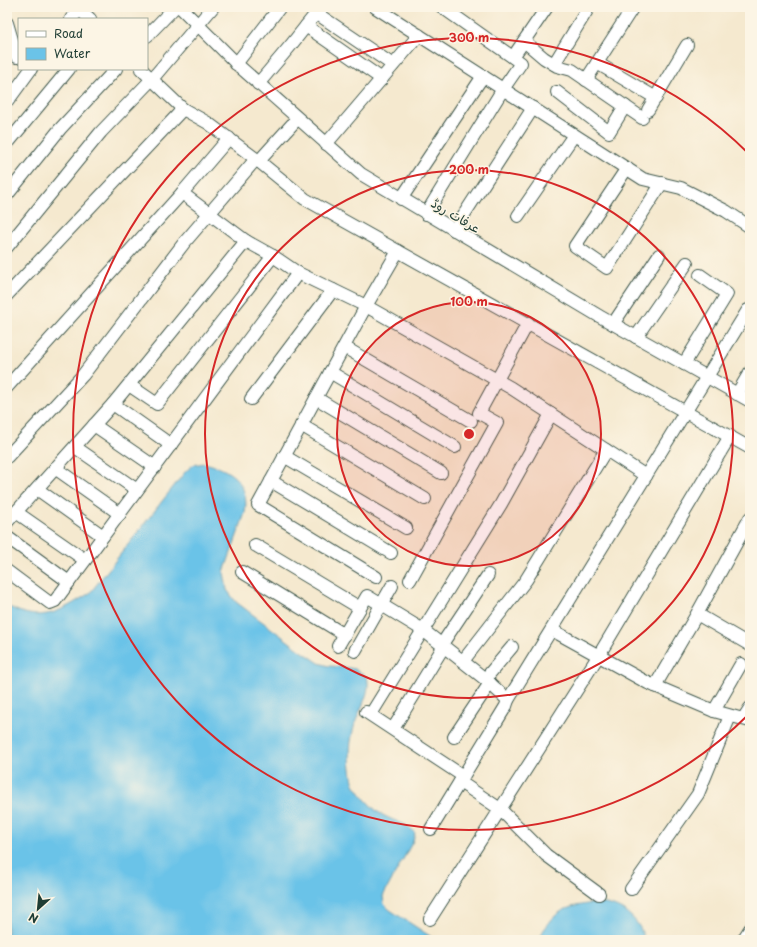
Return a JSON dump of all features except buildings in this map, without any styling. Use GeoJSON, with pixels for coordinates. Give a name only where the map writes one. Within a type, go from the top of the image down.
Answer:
{"type":"FeatureCollection","features":[{"type":"Feature","properties":{"kind":"street"},"geometry":{"type":"LineString","coordinates":[[148,35],[175,7]]}},
{"type":"Feature","properties":{"kind":"street","name":"عرفات روڈ"},"geometry":{"type":"LineString","coordinates":[[180,7],[236,64],[361,174],[613,324],[750,401]]}},
{"type":"Feature","properties":{"kind":"street"},"geometry":{"type":"LineString","coordinates":[[7,247],[101,132],[152,79],[213,7]]}},
{"type":"Feature","properties":{"kind":"street"},"geometry":{"type":"LineString","coordinates":[[236,64],[280,7]]}},
{"type":"Feature","properties":{"kind":"street"},"geometry":{"type":"LineString","coordinates":[[375,7],[643,178],[681,188],[726,211],[750,227]]}},
{"type":"Feature","properties":{"kind":"street"},"geometry":{"type":"LineString","coordinates":[[426,214],[520,63],[456,11],[442,7]]}},
{"type":"Feature","properties":{"kind":"street"},"geometry":{"type":"LineString","coordinates":[[513,58],[547,7]]}},
{"type":"Feature","properties":{"kind":"street"},"geometry":{"type":"LineString","coordinates":[[554,64],[589,7]]}},
{"type":"Feature","properties":{"kind":"street"},"geometry":{"type":"LineString","coordinates":[[586,80],[632,7]]}},
{"type":"Feature","properties":{"kind":"street"},"geometry":{"type":"LineString","coordinates":[[72,18],[78,8],[89,18]]}},
{"type":"Feature","properties":{"kind":"street"},"geometry":{"type":"LineString","coordinates":[[258,84],[318,10],[393,65]]}},
{"type":"Feature","properties":{"kind":"street"},"geometry":{"type":"LineString","coordinates":[[7,23],[17,57]]}},
{"type":"Feature","properties":{"kind":"street"},"geometry":{"type":"LineString","coordinates":[[306,26],[382,79]]}},
{"type":"Feature","properties":{"kind":"street"},"geometry":{"type":"LineString","coordinates":[[326,144],[419,35]]}},
{"type":"Feature","properties":{"kind":"street"},"geometry":{"type":"LineString","coordinates":[[524,41],[544,58],[554,64],[572,70],[625,106],[645,114],[687,45]]}},
{"type":"Feature","properties":{"kind":"street"},"geometry":{"type":"LineString","coordinates":[[597,63],[656,98]]}},
{"type":"Feature","properties":{"kind":"street"},"geometry":{"type":"LineString","coordinates":[[7,102],[29,70]]}},
{"type":"Feature","properties":{"kind":"street"},"geometry":{"type":"LineString","coordinates":[[7,144],[68,70]]}},
{"type":"Feature","properties":{"kind":"street"},"geometry":{"type":"LineString","coordinates":[[7,195],[60,129],[115,70]]}},
{"type":"Feature","properties":{"kind":"street"},"geometry":{"type":"LineString","coordinates":[[143,70],[183,109],[208,122],[258,160],[305,199],[750,448]]}},
{"type":"Feature","properties":{"kind":"street"},"geometry":{"type":"LineString","coordinates":[[401,199],[483,76]]}},
{"type":"Feature","properties":{"kind":"street"},"geometry":{"type":"LineString","coordinates":[[557,92],[609,132],[625,106]]}},
{"type":"Feature","properties":{"kind":"street"},"geometry":{"type":"LineString","coordinates":[[454,230],[533,108]]}},
{"type":"Feature","properties":{"kind":"street"},"geometry":{"type":"LineString","coordinates":[[7,295],[183,109]]}},
{"type":"Feature","properties":{"kind":"street"},"geometry":{"type":"LineString","coordinates":[[7,457],[83,375],[184,243],[297,118]]}},
{"type":"Feature","properties":{"kind":"street"},"geometry":{"type":"LineString","coordinates":[[518,216],[574,135]]}},
{"type":"Feature","properties":{"kind":"street"},"geometry":{"type":"LineString","coordinates":[[7,387],[182,193],[229,138]]}},
{"type":"Feature","properties":{"kind":"street"},"geometry":{"type":"LineString","coordinates":[[627,168],[575,246],[607,268],[662,184]]}},
{"type":"Feature","properties":{"kind":"street"},"geometry":{"type":"LineString","coordinates":[[182,193],[246,241],[273,256],[298,273],[366,306],[498,380],[646,476]]}},
{"type":"Feature","properties":{"kind":"street"},"geometry":{"type":"LineString","coordinates":[[7,522],[113,404],[246,241]]}},
{"type":"Feature","properties":{"kind":"street"},"geometry":{"type":"LineString","coordinates":[[376,577],[258,505],[366,306],[398,251]]}},
{"type":"Feature","properties":{"kind":"street"},"geometry":{"type":"LineString","coordinates":[[613,324],[659,255]]}},
{"type":"Feature","properties":{"kind":"street"},"geometry":{"type":"LineString","coordinates":[[129,384],[157,404],[273,256]]}},
{"type":"Feature","properties":{"kind":"street"},"geometry":{"type":"LineString","coordinates":[[636,337],[687,263]]}},
{"type":"Feature","properties":{"kind":"street"},"geometry":{"type":"LineString","coordinates":[[7,571],[50,603],[55,601],[298,273]]}},
{"type":"Feature","properties":{"kind":"street"},"geometry":{"type":"LineString","coordinates":[[684,364],[728,294],[700,275]]}},
{"type":"Feature","properties":{"kind":"street"},"geometry":{"type":"LineString","coordinates":[[251,399],[333,290]]}},
{"type":"Feature","properties":{"kind":"street"},"geometry":{"type":"LineString","coordinates":[[432,829],[506,706],[508,700],[748,310]]}},
{"type":"Feature","properties":{"kind":"street"},"geometry":{"type":"LineString","coordinates":[[410,580],[497,423],[479,413],[528,323]]}},
{"type":"Feature","properties":{"kind":"street"},"geometry":{"type":"LineString","coordinates":[[344,347],[471,421]]}},
{"type":"Feature","properties":{"kind":"street"},"geometry":{"type":"LineString","coordinates":[[330,372],[455,446]]}},
{"type":"Feature","properties":{"kind":"street"},"geometry":{"type":"LineString","coordinates":[[737,394],[750,372]]}},
{"type":"Feature","properties":{"kind":"street"},"geometry":{"type":"LineString","coordinates":[[316,398],[442,473]]}},
{"type":"Feature","properties":{"kind":"street"},"geometry":{"type":"LineString","coordinates":[[113,404],[171,445]]}},
{"type":"Feature","properties":{"kind":"street"},"geometry":{"type":"LineString","coordinates":[[551,414],[501,504],[423,630],[368,713],[393,729],[462,779],[500,809],[546,855],[599,894]]}},
{"type":"Feature","properties":{"kind":"street"},"geometry":{"type":"LineString","coordinates":[[94,425],[155,467]]}},
{"type":"Feature","properties":{"kind":"street"},"geometry":{"type":"LineString","coordinates":[[301,425],[425,499]]}},
{"type":"Feature","properties":{"kind":"street"},"geometry":{"type":"LineString","coordinates":[[430,919],[598,655],[730,436]]}},
{"type":"Feature","properties":{"kind":"street"},"geometry":{"type":"LineString","coordinates":[[75,447],[137,490]]}},
{"type":"Feature","properties":{"kind":"street"},"geometry":{"type":"LineString","coordinates":[[463,661],[526,580],[606,450]]}},
{"type":"Feature","properties":{"kind":"street"},"geometry":{"type":"LineString","coordinates":[[284,456],[406,528]]}},
{"type":"Feature","properties":{"kind":"street"},"geometry":{"type":"LineString","coordinates":[[55,468],[120,514]]}},
{"type":"Feature","properties":{"kind":"street"},"geometry":{"type":"LineString","coordinates":[[271,481],[391,553]]}},
{"type":"Feature","properties":{"kind":"street"},"geometry":{"type":"LineString","coordinates":[[37,489],[104,536]]}},
{"type":"Feature","properties":{"kind":"street"},"geometry":{"type":"LineString","coordinates":[[16,512],[86,560]]}},
{"type":"Feature","properties":{"kind":"street"},"geometry":{"type":"LineString","coordinates":[[655,686],[750,518]]}},
{"type":"Feature","properties":{"kind":"street"},"geometry":{"type":"LineString","coordinates":[[7,537],[69,582]]}},
{"type":"Feature","properties":{"kind":"street"},"geometry":{"type":"LineString","coordinates":[[254,545],[360,608]]}},
{"type":"Feature","properties":{"kind":"street"},"geometry":{"type":"LineString","coordinates":[[242,572],[344,635]]}},
{"type":"Feature","properties":{"kind":"street"},"geometry":{"type":"LineString","coordinates":[[393,729],[443,645],[488,575]]}},
{"type":"Feature","properties":{"kind":"street"},"geometry":{"type":"LineString","coordinates":[[355,651],[392,586]]}},
{"type":"Feature","properties":{"kind":"street"},"geometry":{"type":"LineString","coordinates":[[338,646],[367,596],[423,630],[488,681],[508,700]]}},
{"type":"Feature","properties":{"kind":"street"},"geometry":{"type":"LineString","coordinates":[[697,614],[750,644]]}},
{"type":"Feature","properties":{"kind":"street"},"geometry":{"type":"LineString","coordinates":[[552,630],[655,686],[714,711],[747,720],[750,708]]}},
{"type":"Feature","properties":{"kind":"street"},"geometry":{"type":"LineString","coordinates":[[454,737],[488,681],[512,647]]}},
{"type":"Feature","properties":{"kind":"street"},"geometry":{"type":"LineString","coordinates":[[714,711],[741,664]]}},
{"type":"Feature","properties":{"kind":"street"},"geometry":{"type":"LineString","coordinates":[[630,889],[698,794],[730,716]]}},
{"type":"Feature","properties":{"kind":"street"},"geometry":{"type":"LineString","coordinates":[[743,940],[750,929]]}},
{"type":"Feature","properties":{"kind":"water"},"geometry":{"type":"Polygon","coordinates":[[[204,463],[222,469],[230,474],[236,479],[244,493],[246,502],[245,513],[224,572],[227,590],[236,602],[319,663],[329,666],[355,669],[367,677],[368,689],[356,721],[351,743],[350,758],[353,781],[361,794],[375,809],[383,815],[408,826],[415,833],[413,841],[383,896],[384,904],[390,910],[436,940],[7,940],[7,606],[30,614],[40,615],[69,606],[90,593],[185,472],[193,465],[204,463]]]}},
{"type":"Feature","properties":{"kind":"water"},"geometry":{"type":"Polygon","coordinates":[[[593,903],[610,905],[626,912],[638,924],[642,931],[644,940],[537,940],[549,923],[559,913],[572,907],[593,903]]]}}]}
